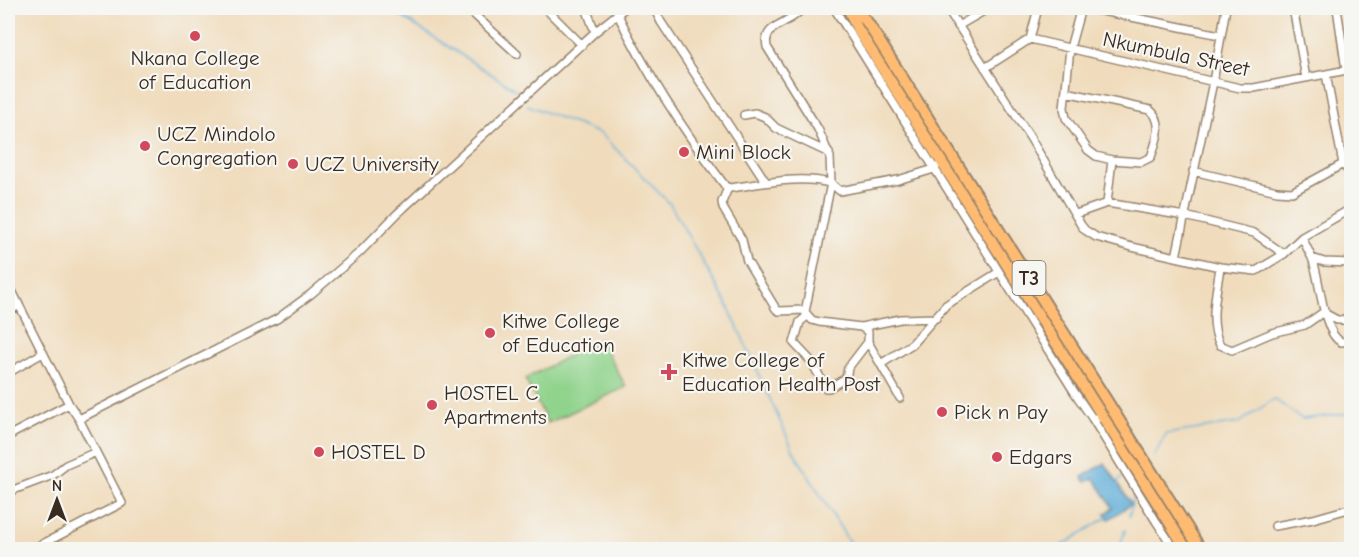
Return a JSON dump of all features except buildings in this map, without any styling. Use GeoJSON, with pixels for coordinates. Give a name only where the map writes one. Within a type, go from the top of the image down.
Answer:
{"type":"FeatureCollection","features":[{"type":"Feature","properties":{"kind":"highway","name":"T3"},"geometry":{"type":"LineString","coordinates":[[848,8],[857,28],[942,161],[1201,549]]}},
{"type":"Feature","properties":{"kind":"highway","name":"T3"},"geometry":{"type":"LineString","coordinates":[[855,8],[867,22],[942,161],[1097,418],[1187,549]]}},
{"type":"Feature","properties":{"kind":"street"},"geometry":{"type":"LineString","coordinates":[[468,8],[518,54]]}},
{"type":"Feature","properties":{"kind":"street"},"geometry":{"type":"LineString","coordinates":[[545,8],[582,45]]}},
{"type":"Feature","properties":{"kind":"street"},"geometry":{"type":"LineString","coordinates":[[586,8],[595,32]]}},
{"type":"Feature","properties":{"kind":"street"},"geometry":{"type":"LineString","coordinates":[[79,419],[277,319],[311,294],[359,253],[398,214],[595,32],[625,8]]}},
{"type":"Feature","properties":{"kind":"street"},"geometry":{"type":"LineString","coordinates":[[654,8],[766,182]]}},
{"type":"Feature","properties":{"kind":"street"},"geometry":{"type":"LineString","coordinates":[[802,8],[790,20],[772,29],[765,38],[767,46],[818,129],[829,153],[831,183],[806,313],[800,322],[794,343],[811,361],[826,388],[829,388],[846,378],[848,368],[868,342]]}},
{"type":"Feature","properties":{"kind":"street"},"geometry":{"type":"LineString","coordinates":[[834,8],[942,161],[964,213],[999,272],[1074,393],[1097,418],[1156,521],[1176,549]]}},
{"type":"Feature","properties":{"kind":"street"},"geometry":{"type":"LineString","coordinates":[[946,8],[1085,230],[1096,237],[1220,267],[1256,271],[1284,254],[1302,237],[1352,208]]}},
{"type":"Feature","properties":{"kind":"street"},"geometry":{"type":"LineString","coordinates":[[958,26],[989,8]]}},
{"type":"Feature","properties":{"kind":"street"},"geometry":{"type":"LineString","coordinates":[[985,69],[1030,39],[1038,8]]}},
{"type":"Feature","properties":{"kind":"street"},"geometry":{"type":"LineString","coordinates":[[1066,92],[1150,110],[1156,115],[1158,132],[1150,157],[1140,162],[1112,160],[1096,156],[1088,150],[1064,113],[1070,48],[1081,8]]}},
{"type":"Feature","properties":{"kind":"street"},"geometry":{"type":"LineString","coordinates":[[1087,8],[1220,36]]}},
{"type":"Feature","properties":{"kind":"street"},"geometry":{"type":"LineString","coordinates":[[1176,257],[1214,82],[1226,8]]}},
{"type":"Feature","properties":{"kind":"street"},"geometry":{"type":"LineString","coordinates":[[1293,8],[1306,78]]}},
{"type":"Feature","properties":{"kind":"street"},"geometry":{"type":"LineString","coordinates":[[1337,8],[1349,69]]}},
{"type":"Feature","properties":{"kind":"street"},"geometry":{"type":"LineString","coordinates":[[617,13],[633,46],[712,169],[728,188]]}},
{"type":"Feature","properties":{"kind":"street","name":"Nkumbula Street"},"geometry":{"type":"LineString","coordinates":[[1030,39],[1240,88],[1254,88],[1349,69]]}},
{"type":"Feature","properties":{"kind":"street"},"geometry":{"type":"LineString","coordinates":[[1326,74],[1343,164],[1352,176]]}},
{"type":"Feature","properties":{"kind":"street"},"geometry":{"type":"LineString","coordinates":[[744,115],[754,113],[765,117],[776,128],[829,153]]}},
{"type":"Feature","properties":{"kind":"street"},"geometry":{"type":"LineString","coordinates":[[1107,203],[1112,160]]}},
{"type":"Feature","properties":{"kind":"street"},"geometry":{"type":"LineString","coordinates":[[728,188],[766,182],[802,180],[831,183],[840,190],[898,180],[942,161]]}},
{"type":"Feature","properties":{"kind":"street"},"geometry":{"type":"LineString","coordinates":[[1193,171],[1277,191],[1292,192],[1343,164]]}},
{"type":"Feature","properties":{"kind":"street"},"geometry":{"type":"LineString","coordinates":[[728,188],[722,202],[723,208],[742,240],[747,261],[779,311],[806,313],[819,322],[861,327],[900,319],[936,318]]}},
{"type":"Feature","properties":{"kind":"street"},"geometry":{"type":"LineString","coordinates":[[1076,214],[1107,203],[1185,216],[1254,233],[1284,254]]}},
{"type":"Feature","properties":{"kind":"street"},"geometry":{"type":"LineString","coordinates":[[1302,237],[1312,258],[1326,313],[1336,340],[1352,341]]}},
{"type":"Feature","properties":{"kind":"street"},"geometry":{"type":"LineString","coordinates":[[1312,258],[1324,262],[1352,263]]}},
{"type":"Feature","properties":{"kind":"street"},"geometry":{"type":"LineString","coordinates":[[1220,267],[1214,309],[1215,328],[1220,345],[1227,349],[1232,350],[1272,333],[1305,325],[1326,313]]}},
{"type":"Feature","properties":{"kind":"street"},"geometry":{"type":"LineString","coordinates":[[881,364],[912,344],[946,305],[999,272]]}},
{"type":"Feature","properties":{"kind":"street"},"geometry":{"type":"LineString","coordinates":[[8,283],[122,503],[31,549]]}},
{"type":"Feature","properties":{"kind":"street"},"geometry":{"type":"LineString","coordinates":[[8,312],[19,305]]}},
{"type":"Feature","properties":{"kind":"street"},"geometry":{"type":"LineString","coordinates":[[1326,313],[1337,320],[1352,320]]}},
{"type":"Feature","properties":{"kind":"street"},"geometry":{"type":"LineString","coordinates":[[861,327],[868,332],[868,342],[900,398]]}},
{"type":"Feature","properties":{"kind":"street"},"geometry":{"type":"LineString","coordinates":[[8,373],[43,353]]}},
{"type":"Feature","properties":{"kind":"street"},"geometry":{"type":"LineString","coordinates":[[8,436],[69,404]]}},
{"type":"Feature","properties":{"kind":"street"},"geometry":{"type":"LineString","coordinates":[[8,492],[53,475],[66,465],[96,452]]}},
{"type":"Feature","properties":{"kind":"street"},"geometry":{"type":"LineString","coordinates":[[1275,525],[1313,519],[1352,508]]}},
{"type":"Feature","properties":{"kind":"green space"},"geometry":{"type":"Polygon","coordinates":[[[600,339],[626,387],[548,423],[525,379],[600,339]]]}},
{"type":"Feature","properties":{"kind":"water"},"geometry":{"type":"Polygon","coordinates":[[[1105,463],[1131,504],[1109,519],[1105,514],[1113,508],[1094,478],[1086,482],[1082,477],[1105,463]]]}},
{"type":"Feature","properties":{"kind":"waterway"},"geometry":{"type":"LineString","coordinates":[[388,8],[516,90]]}},
{"type":"Feature","properties":{"kind":"waterway"},"geometry":{"type":"LineString","coordinates":[[527,105],[601,134],[670,204],[727,304],[794,452],[851,545],[851,550]]}},
{"type":"Feature","properties":{"kind":"waterway"},"geometry":{"type":"LineString","coordinates":[[1154,456],[1166,434],[1239,423],[1274,399],[1302,419],[1352,413]]}},
{"type":"Feature","properties":{"kind":"waterway"},"geometry":{"type":"LineString","coordinates":[[1118,482],[1123,475],[1134,494],[1129,517]]}},
{"type":"Feature","properties":{"kind":"waterway"},"geometry":{"type":"LineString","coordinates":[[1055,550],[1107,517]]}},
{"type":"Feature","properties":{"kind":"waterway"},"geometry":{"type":"LineString","coordinates":[[1119,550],[1125,530]]}},
{"type":"Feature","properties":{"kind":"place","name":"Nkana College of Education"},"geometry":{"type":"Point","coordinates":[195,36]}},
{"type":"Feature","properties":{"kind":"place","name":"UCZ Mindolo Congregation"},"geometry":{"type":"Point","coordinates":[145,146]}},
{"type":"Feature","properties":{"kind":"place","name":"Mini Block"},"geometry":{"type":"Point","coordinates":[684,152]}},
{"type":"Feature","properties":{"kind":"place","name":"UCZ University"},"geometry":{"type":"Point","coordinates":[293,164]}},
{"type":"Feature","properties":{"kind":"place","name":"Kitwe College of Education"},"geometry":{"type":"Point","coordinates":[490,333]}},
{"type":"Feature","properties":{"kind":"place","name":"Kitwe College of Education Health Post"},"geometry":{"type":"Point","coordinates":[669,372]}},
{"type":"Feature","properties":{"kind":"place","name":"HOSTEL C Apartments"},"geometry":{"type":"Point","coordinates":[432,405]}},
{"type":"Feature","properties":{"kind":"place","name":"Pick n Pay"},"geometry":{"type":"Point","coordinates":[942,412]}},
{"type":"Feature","properties":{"kind":"place","name":"HOSTEL D"},"geometry":{"type":"Point","coordinates":[319,452]}},
{"type":"Feature","properties":{"kind":"place","name":"Edgars"},"geometry":{"type":"Point","coordinates":[997,457]}}]}
